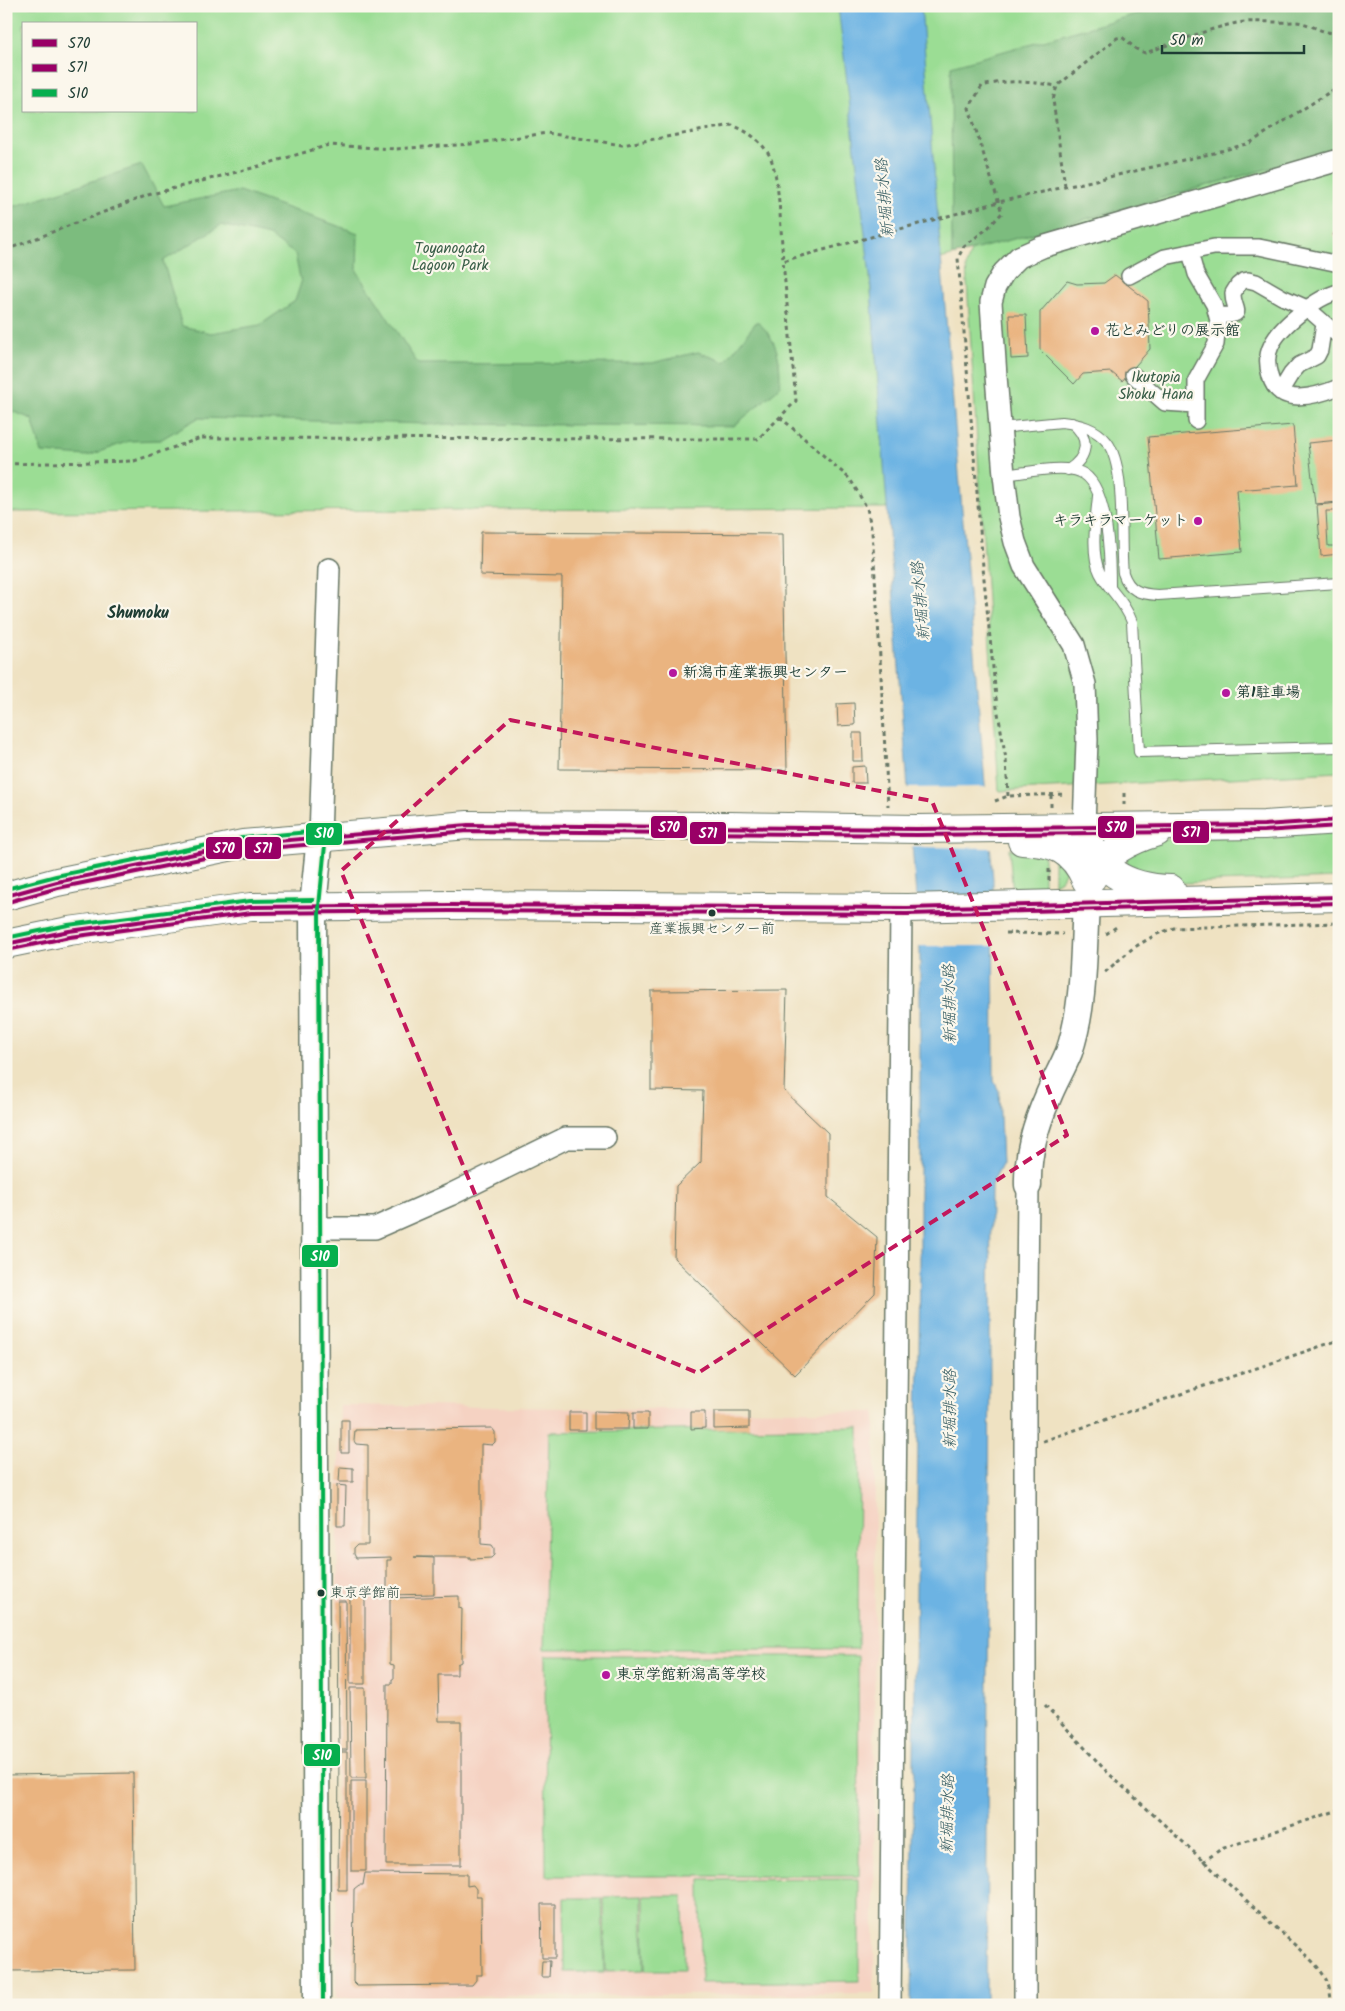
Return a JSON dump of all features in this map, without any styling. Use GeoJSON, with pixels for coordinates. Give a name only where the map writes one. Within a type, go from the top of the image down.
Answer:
{"type":"FeatureCollection","features":[{"type":"Feature","properties":{"kind":"main road"},"geometry":{"type":"LineString","coordinates":[[1033,906],[1134,839],[1176,826],[1264,825],[1339,820]]}},
{"type":"Feature","properties":{"kind":"main road"},"geometry":{"type":"LineString","coordinates":[[6,896],[57,882],[243,844],[468,825],[903,829],[997,835],[1057,846],[1087,869],[1264,900],[1339,897]]}},
{"type":"Feature","properties":{"kind":"main road"},"geometry":{"type":"LineString","coordinates":[[6,944],[69,931],[251,907],[450,905],[904,908],[1006,920],[1060,890],[1087,869],[1176,826]]}},
{"type":"Feature","properties":{"kind":"main road"},"geometry":{"type":"LineString","coordinates":[[997,835],[1087,869],[1117,876],[1138,885],[1156,889],[1225,890],[1264,900]]}},
{"type":"Feature","properties":{"kind":"street"},"geometry":{"type":"LineString","coordinates":[[1024,2005],[1024,1697],[1028,1185],[1030,1148],[1047,1098],[1068,1052],[1074,1033],[1083,978],[1087,869],[1088,740],[1085,684],[1074,645],[1024,566],[1015,542],[1009,517],[1000,428],[991,302],[995,287],[1004,272],[1019,257],[1042,247],[1339,160]]}},
{"type":"Feature","properties":{"kind":"street"},"geometry":{"type":"LineString","coordinates":[[1129,276],[1165,257],[1214,247],[1259,246],[1339,264]]}},
{"type":"Feature","properties":{"kind":"street"},"geometry":{"type":"LineString","coordinates":[[1190,252],[1196,274],[1210,297],[1217,315],[1216,344],[1196,380],[1196,421]]}},
{"type":"Feature","properties":{"kind":"street"},"geometry":{"type":"LineString","coordinates":[[1217,315],[1232,315],[1236,312],[1233,293],[1238,284],[1248,280],[1256,282],[1282,297],[1307,308],[1339,336]]}},
{"type":"Feature","properties":{"kind":"street"},"geometry":{"type":"LineString","coordinates":[[1339,292],[1316,301],[1281,332],[1271,345],[1267,364],[1272,383],[1280,392],[1297,397],[1321,394],[1339,387]]}},
{"type":"Feature","properties":{"kind":"street"},"geometry":{"type":"LineString","coordinates":[[1280,392],[1299,365],[1317,356],[1320,350],[1324,324]]}},
{"type":"Feature","properties":{"kind":"street"},"geometry":{"type":"LineString","coordinates":[[1134,376],[1165,403],[1195,405]]}},
{"type":"Feature","properties":{"kind":"street"},"geometry":{"type":"LineString","coordinates":[[317,2005],[313,906],[320,837],[329,569]]}},
{"type":"Feature","properties":{"kind":"street"},"geometry":{"type":"LineString","coordinates":[[890,2005],[904,908]]}},
{"type":"Feature","properties":{"kind":"street"},"geometry":{"type":"LineString","coordinates":[[314,1228],[375,1228],[450,1195],[566,1138],[605,1138]]}},
{"type":"Feature","properties":{"kind":"lane"},"geometry":{"type":"LineString","coordinates":[[1000,428],[1062,422],[1071,423],[1091,428],[1107,442],[1115,457],[1123,573],[1126,582],[1133,590],[1144,594],[1158,595],[1339,583]]}},
{"type":"Feature","properties":{"kind":"lane"},"geometry":{"type":"LineString","coordinates":[[1068,470],[1081,459],[1085,445],[1082,433],[1071,423]]}},
{"type":"Feature","properties":{"kind":"lane"},"geometry":{"type":"LineString","coordinates":[[1004,475],[1068,470],[1080,471],[1088,476],[1095,486],[1098,496],[1095,520],[1096,561],[1100,574],[1127,608],[1132,622],[1139,752],[1339,747]]}},
{"type":"Feature","properties":{"kind":"path"},"geometry":{"type":"LineString","coordinates":[[1065,186],[1053,100],[1057,86],[1117,38],[1122,37],[1136,49],[1145,53],[1216,28],[1239,23],[1303,22],[1319,30],[1339,32]]}},
{"type":"Feature","properties":{"kind":"path"},"geometry":{"type":"LineString","coordinates":[[1008,796],[1006,759],[997,707],[983,570],[958,258],[964,246],[986,229],[1002,213],[969,108],[982,86],[997,82],[1031,82],[1057,86]]}},
{"type":"Feature","properties":{"kind":"path"},"geometry":{"type":"LineString","coordinates":[[783,261],[999,202],[1250,143],[1339,86]]}},
{"type":"Feature","properties":{"kind":"path"},"geometry":{"type":"LineString","coordinates":[[6,250],[148,196],[329,145],[404,148],[471,144],[547,133],[622,145],[732,125],[748,132],[770,154],[778,189],[796,402],[758,439],[201,438],[134,461],[6,464]]}},
{"type":"Feature","properties":{"kind":"path"},"geometry":{"type":"LineString","coordinates":[[780,418],[850,479],[867,508],[872,532],[877,602],[903,829]]}},
{"type":"Feature","properties":{"kind":"path"},"geometry":{"type":"LineString","coordinates":[[995,801],[1008,796],[1068,794]]}},
{"type":"Feature","properties":{"kind":"path"},"geometry":{"type":"LineString","coordinates":[[1006,920],[1067,934]]}},
{"type":"Feature","properties":{"kind":"path"},"geometry":{"type":"LineString","coordinates":[[1083,978],[1107,972],[1133,948],[1157,934],[1174,928],[1339,923]]}},
{"type":"Feature","properties":{"kind":"path"},"geometry":{"type":"LineString","coordinates":[[1097,934],[1106,934],[1120,925]]}},
{"type":"Feature","properties":{"kind":"path"},"geometry":{"type":"LineString","coordinates":[[1026,1447],[1339,1340]]}},
{"type":"Feature","properties":{"kind":"path"},"geometry":{"type":"LineString","coordinates":[[1024,1697],[1042,1701],[1106,1772],[1310,1959],[1325,1975],[1331,2005]]}},
{"type":"Feature","properties":{"kind":"path"},"geometry":{"type":"LineString","coordinates":[[1203,1862],[1221,1850],[1339,1810]]}},
{"type":"Feature","properties":{"kind":"highlighted area"},"geometry":{"type":"Polygon","coordinates":[[[510,720],[932,801],[1067,1135],[698,1373],[518,1298],[341,871],[510,720]]]}},
{"type":"Feature","properties":{"kind":"shaded area","name":"東京学館新潟高等学校"},"geometry":{"type":"Polygon","coordinates":[[[340,1405],[875,1412],[874,1993],[336,1998],[337,1600],[340,1405]]]}},
{"type":"Feature","properties":{"kind":"green space","name":"Toyanogata Lagoon Park"},"geometry":{"type":"Polygon","coordinates":[[[6,6],[1339,6],[1339,772],[999,791],[966,266],[971,251],[870,277],[888,508],[6,512],[6,6]]]}},
{"type":"Feature","properties":{"kind":"green space"},"geometry":{"type":"Polygon","coordinates":[[[1165,6],[1339,6],[1339,149],[952,256],[951,66],[1165,6]]]}},
{"type":"Feature","properties":{"kind":"green space"},"geometry":{"type":"Polygon","coordinates":[[[142,165],[164,206],[239,191],[358,233],[357,271],[418,364],[652,363],[698,352],[725,362],[757,321],[770,336],[777,351],[780,367],[780,387],[734,426],[429,424],[198,418],[160,440],[129,441],[88,456],[42,453],[32,419],[6,409],[6,209],[142,165]],[[221,225],[163,261],[182,326],[211,333],[260,325],[295,301],[301,283],[295,254],[269,236],[221,225]]]}},
{"type":"Feature","properties":{"kind":"green space"},"geometry":{"type":"Polygon","coordinates":[[[1339,829],[1339,878],[1183,883],[1127,872],[1127,852],[1156,840],[1339,829]]]}},
{"type":"Feature","properties":{"kind":"green space"},"geometry":{"type":"Polygon","coordinates":[[[1009,849],[1044,852],[1044,889],[1013,894],[1009,849]]]}},
{"type":"Feature","properties":{"kind":"green space"},"geometry":{"type":"Polygon","coordinates":[[[1054,856],[1066,871],[1061,880],[1054,884],[1054,856]]]}},
{"type":"Feature","properties":{"kind":"green space"},"geometry":{"type":"Polygon","coordinates":[[[859,1427],[858,1649],[544,1649],[549,1432],[859,1427]]]}},
{"type":"Feature","properties":{"kind":"green space"},"geometry":{"type":"Polygon","coordinates":[[[545,1656],[858,1656],[859,1876],[546,1876],[545,1656]]]}},
{"type":"Feature","properties":{"kind":"green space"},"geometry":{"type":"Polygon","coordinates":[[[859,1879],[859,1981],[701,1983],[700,1880],[859,1879]]]}},
{"type":"Feature","properties":{"kind":"green space"},"geometry":{"type":"Polygon","coordinates":[[[642,1896],[644,1970],[605,1971],[604,1897],[642,1896]]]}},
{"type":"Feature","properties":{"kind":"green space"},"geometry":{"type":"Polygon","coordinates":[[[644,1896],[683,1896],[684,1970],[645,1970],[644,1896]]]}},
{"type":"Feature","properties":{"kind":"green space"},"geometry":{"type":"Polygon","coordinates":[[[564,1898],[602,1898],[604,1972],[565,1972],[564,1898]]]}},
{"type":"Feature","properties":{"kind":"water","name":"新堀排水路"},"geometry":{"type":"Polygon","coordinates":[[[838,6],[921,6],[993,879],[994,1081],[999,1091],[1002,1164],[991,1185],[986,2005],[911,2005],[920,1267],[920,951],[870,276],[838,6]]]}},
{"type":"Feature","properties":{"kind":"pier"},"geometry":{"type":"Polygon","coordinates":[[[988,787],[993,848],[910,847],[906,788],[988,787]]]}},
{"type":"Feature","properties":{"kind":"pier"},"geometry":{"type":"Polygon","coordinates":[[[914,896],[996,896],[996,946],[918,946],[914,896]]]}},
{"type":"Feature","properties":{"kind":"building"},"geometry":{"type":"Polygon","coordinates":[[[1339,224],[1339,239],[1333,235],[1339,224]]]}},
{"type":"Feature","properties":{"kind":"building","name":"花とみどりの展示館"},"geometry":{"type":"Polygon","coordinates":[[[1115,275],[1148,301],[1150,349],[1122,381],[1111,372],[1083,374],[1074,384],[1040,350],[1040,312],[1067,281],[1077,284],[1104,283],[1115,275]]]}},
{"type":"Feature","properties":{"kind":"building"},"geometry":{"type":"Polygon","coordinates":[[[1009,315],[1026,315],[1028,358],[1011,359],[1009,315]]]}},
{"type":"Feature","properties":{"kind":"building","name":"キラキラマーケット"},"geometry":{"type":"Polygon","coordinates":[[[1293,425],[1298,485],[1237,490],[1242,552],[1159,559],[1148,437],[1293,425]]]}},
{"type":"Feature","properties":{"kind":"building"},"geometry":{"type":"Polygon","coordinates":[[[1339,440],[1339,502],[1315,504],[1308,443],[1339,440]]]}},
{"type":"Feature","properties":{"kind":"building"},"geometry":{"type":"Polygon","coordinates":[[[1339,503],[1339,511],[1326,511],[1328,546],[1339,546],[1339,554],[1321,556],[1317,505],[1339,503]]]}},
{"type":"Feature","properties":{"kind":"building","name":"新潟市産業振興センター"},"geometry":{"type":"Polygon","coordinates":[[[481,532],[783,534],[787,770],[559,769],[562,577],[480,575],[481,532]]]}},
{"type":"Feature","properties":{"kind":"building"},"geometry":{"type":"Polygon","coordinates":[[[854,703],[855,725],[838,726],[837,704],[854,703]]]}},
{"type":"Feature","properties":{"kind":"building"},"geometry":{"type":"Polygon","coordinates":[[[853,733],[862,733],[863,761],[853,761],[853,733]]]}},
{"type":"Feature","properties":{"kind":"building"},"geometry":{"type":"Polygon","coordinates":[[[865,766],[866,783],[852,783],[852,767],[865,766]]]}},
{"type":"Feature","properties":{"kind":"building"},"geometry":{"type":"Polygon","coordinates":[[[787,990],[784,1091],[828,1133],[828,1197],[877,1237],[875,1293],[795,1375],[674,1258],[676,1186],[701,1162],[703,1091],[651,1090],[651,991],[787,990]]]}},
{"type":"Feature","properties":{"kind":"building"},"geometry":{"type":"Polygon","coordinates":[[[594,1411],[629,1412],[628,1429],[594,1429],[594,1411]]]}},
{"type":"Feature","properties":{"kind":"building"},"geometry":{"type":"Polygon","coordinates":[[[569,1412],[586,1412],[586,1430],[569,1430],[569,1412]]]}},
{"type":"Feature","properties":{"kind":"building"},"geometry":{"type":"Polygon","coordinates":[[[691,1412],[705,1412],[705,1428],[691,1429],[691,1412]]]}},
{"type":"Feature","properties":{"kind":"building"},"geometry":{"type":"Polygon","coordinates":[[[714,1412],[749,1412],[749,1428],[714,1429],[714,1412]]]}},
{"type":"Feature","properties":{"kind":"building"},"geometry":{"type":"Polygon","coordinates":[[[633,1413],[648,1413],[648,1429],[633,1429],[633,1413]]]}},
{"type":"Feature","properties":{"kind":"building"},"geometry":{"type":"Polygon","coordinates":[[[341,1420],[349,1420],[349,1453],[341,1453],[341,1420]]]}},
{"type":"Feature","properties":{"kind":"building"},"geometry":{"type":"Polygon","coordinates":[[[492,1428],[495,1432],[495,1442],[492,1445],[481,1444],[481,1544],[492,1545],[494,1555],[491,1558],[470,1559],[470,1557],[414,1557],[434,1558],[434,1594],[390,1595],[390,1589],[387,1589],[387,1560],[391,1560],[391,1557],[356,1558],[354,1554],[354,1548],[357,1545],[368,1545],[368,1445],[356,1444],[354,1441],[355,1430],[492,1428]]]}},
{"type":"Feature","properties":{"kind":"building"},"geometry":{"type":"Polygon","coordinates":[[[340,1467],[353,1468],[353,1482],[339,1482],[340,1467]]]}},
{"type":"Feature","properties":{"kind":"building"},"geometry":{"type":"Polygon","coordinates":[[[337,1485],[346,1486],[345,1526],[337,1526],[337,1485]]]}},
{"type":"Feature","properties":{"kind":"building"},"geometry":{"type":"Polygon","coordinates":[[[459,1596],[459,1608],[462,1609],[461,1662],[457,1664],[457,1675],[438,1675],[439,1721],[461,1721],[461,1865],[386,1865],[387,1684],[392,1684],[392,1679],[394,1679],[394,1665],[390,1664],[390,1598],[459,1596]]]}},
{"type":"Feature","properties":{"kind":"building"},"geometry":{"type":"Polygon","coordinates":[[[350,1597],[365,1597],[365,1684],[350,1684],[350,1597]]]}},
{"type":"Feature","properties":{"kind":"building"},"geometry":{"type":"Polygon","coordinates":[[[338,1601],[346,1601],[347,1750],[339,1750],[338,1601]]]}},
{"type":"Feature","properties":{"kind":"building"},"geometry":{"type":"Polygon","coordinates":[[[350,1688],[365,1688],[366,1778],[351,1778],[350,1688]]]}},
{"type":"Feature","properties":{"kind":"building"},"geometry":{"type":"Polygon","coordinates":[[[339,1752],[347,1752],[347,1890],[338,1890],[339,1752]]]}},
{"type":"Feature","properties":{"kind":"building"},"geometry":{"type":"Polygon","coordinates":[[[133,1773],[135,1970],[6,1971],[6,1775],[133,1773]]]}},
{"type":"Feature","properties":{"kind":"building"},"geometry":{"type":"Polygon","coordinates":[[[351,1781],[366,1781],[366,1871],[351,1871],[351,1781]]]}},
{"type":"Feature","properties":{"kind":"building"},"geometry":{"type":"Polygon","coordinates":[[[365,1873],[467,1874],[467,1886],[473,1885],[476,1889],[476,1896],[481,1896],[482,1975],[476,1975],[476,1980],[472,1985],[357,1986],[353,1982],[354,1889],[359,1885],[363,1885],[365,1873]]]}},
{"type":"Feature","properties":{"kind":"building"},"geometry":{"type":"Polygon","coordinates":[[[541,1904],[555,1904],[555,1958],[542,1958],[541,1904]]]}},
{"type":"Feature","properties":{"kind":"building"},"geometry":{"type":"Polygon","coordinates":[[[542,1961],[550,1961],[549,1977],[541,1977],[542,1961]]]}},
{"type":"Feature","properties":{"kind":"transit line","name":"S70"},"geometry":{"type":"LineString","coordinates":[[6,896],[57,882],[243,844],[468,825],[917,829],[1264,825],[1339,820]]}},
{"type":"Feature","properties":{"kind":"transit line","name":"S71"},"geometry":{"type":"LineString","coordinates":[[8,902],[58,888],[244,850],[468,831],[917,835],[1264,831],[1339,826]]}},
{"type":"Feature","properties":{"kind":"transit line","name":"S10"},"geometry":{"type":"LineString","coordinates":[[6,889],[56,876],[242,838],[320,831],[326,835],[319,906],[323,2005]]}},
{"type":"Feature","properties":{"kind":"transit line","name":"S70"},"geometry":{"type":"LineString","coordinates":[[6,944],[69,931],[251,907],[450,905],[907,908],[1339,897]]}},
{"type":"Feature","properties":{"kind":"transit line","name":"S10"},"geometry":{"type":"LineString","coordinates":[[6,938],[68,925],[250,901],[313,900]]}},
{"type":"Feature","properties":{"kind":"transit line","name":"S71"},"geometry":{"type":"LineString","coordinates":[[7,950],[70,937],[251,913],[450,911],[907,914],[1339,903]]}},
{"type":"Feature","properties":{"kind":"place","name":"花とみどりの展示館"},"geometry":{"type":"Point","coordinates":[1095,331]}},
{"type":"Feature","properties":{"kind":"place","name":"キラキラマーケット"},"geometry":{"type":"Point","coordinates":[1198,521]}},
{"type":"Feature","properties":{"kind":"place","name":"新潟市産業振興センター"},"geometry":{"type":"Point","coordinates":[673,673]}},
{"type":"Feature","properties":{"kind":"place","name":"第1駐車場"},"geometry":{"type":"Point","coordinates":[1226,693]}},
{"type":"Feature","properties":{"kind":"place","name":"産業振興センター前"},"geometry":{"type":"Point","coordinates":[712,913]}},
{"type":"Feature","properties":{"kind":"place","name":"東京学館前"},"geometry":{"type":"Point","coordinates":[321,1593]}},
{"type":"Feature","properties":{"kind":"place","name":"東京学館新潟高等学校"},"geometry":{"type":"Point","coordinates":[606,1675]}},
{"type":"Feature","properties":{"kind":"district","name":"Shumoku"},"geometry":{"type":"Point","coordinates":[138,613]}},
{"type":"Feature","properties":{"kind":"park label","name":"Ikutopia Shoku Hana"},"geometry":{"type":"Point","coordinates":[1156,386]}}]}
